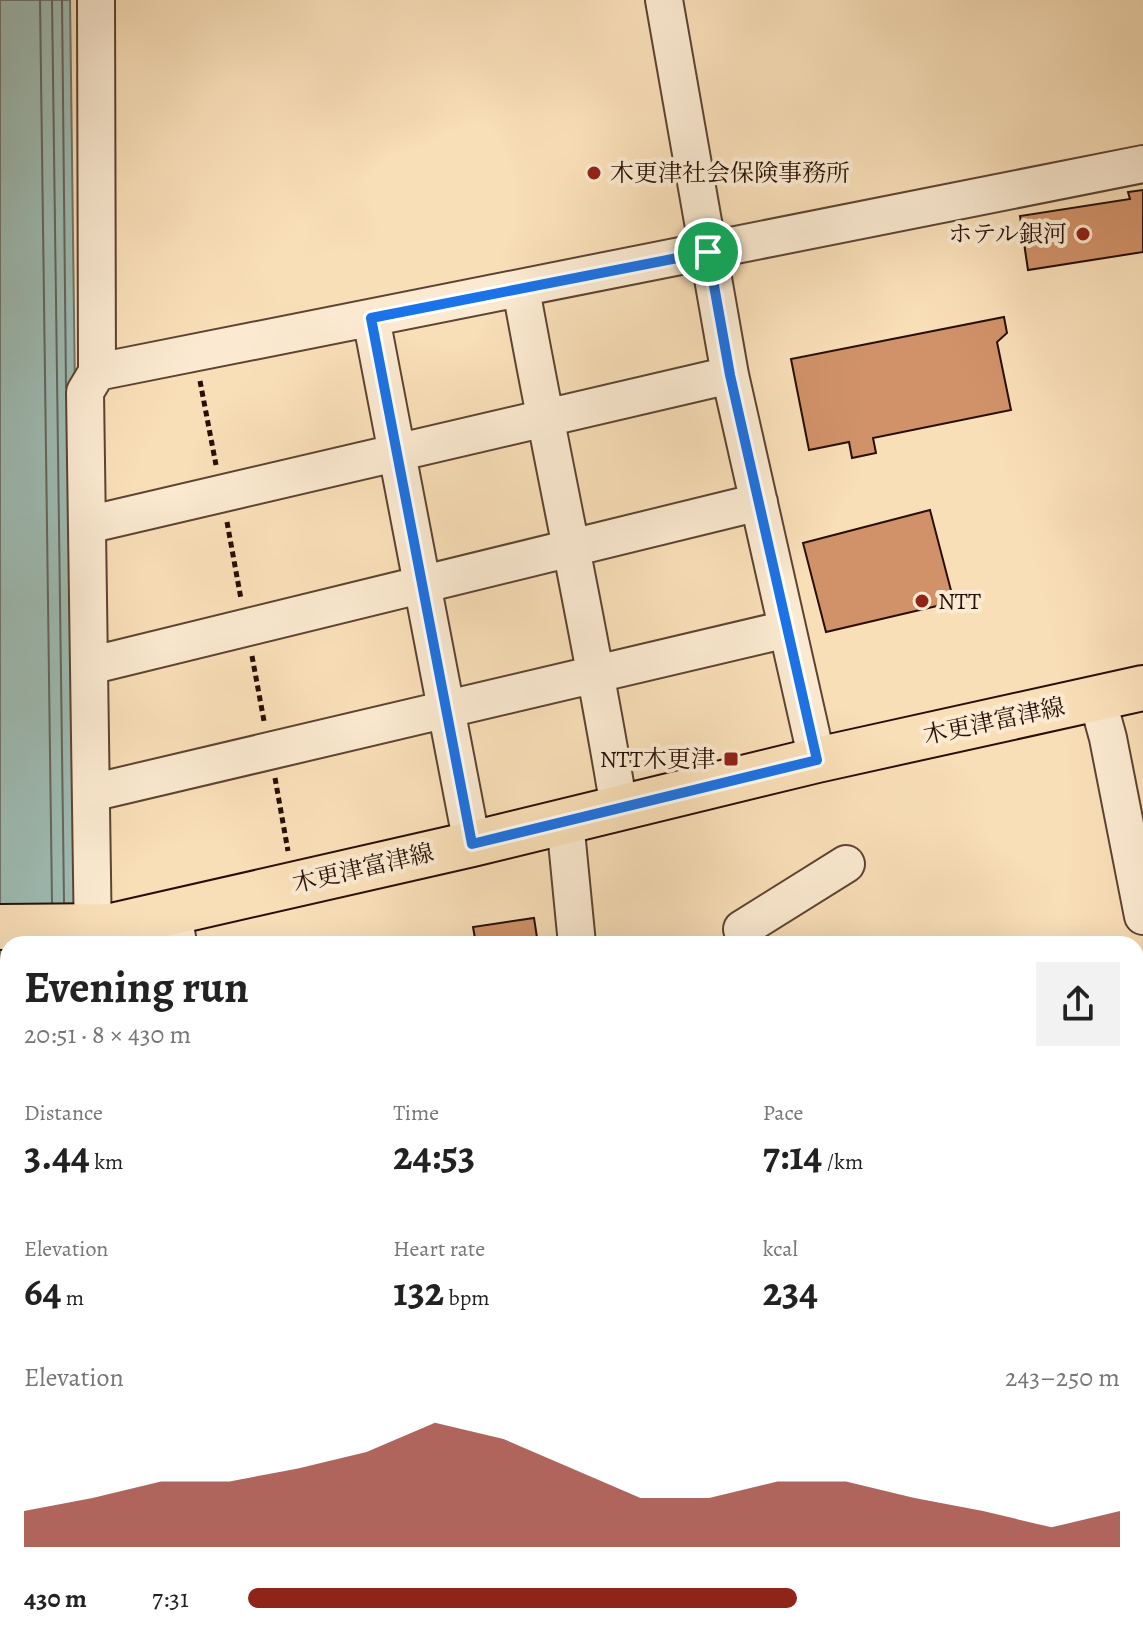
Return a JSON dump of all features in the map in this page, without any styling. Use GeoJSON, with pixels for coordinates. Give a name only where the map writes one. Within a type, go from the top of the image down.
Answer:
{"type":"FeatureCollection","features":[{"type":"Feature","properties":{"kind":"main road","name":"木更津富津線"},"geometry":{"type":"LineString","coordinates":[[0,927],[93,936],[176,928],[472,844],[817,760],[1143,688]]}},
{"type":"Feature","properties":{"kind":"street"},"geometry":{"type":"LineString","coordinates":[[93,936],[85,392],[97,372],[96,0]]}},
{"type":"Feature","properties":{"kind":"street"},"geometry":{"type":"LineString","coordinates":[[664,0],[730,375],[817,760]]}},
{"type":"Feature","properties":{"kind":"street"},"geometry":{"type":"LineString","coordinates":[[97,372],[1143,164]]}},
{"type":"Feature","properties":{"kind":"street"},"geometry":{"type":"LineString","coordinates":[[521,289],[544,418],[598,674],[619,808]]}},
{"type":"Feature","properties":{"kind":"street"},"geometry":{"type":"LineString","coordinates":[[371,318],[472,844]]}},
{"type":"Feature","properties":{"kind":"street"},"geometry":{"type":"LineString","coordinates":[[87,525],[730,375]]}},
{"type":"Feature","properties":{"kind":"street"},"geometry":{"type":"LineString","coordinates":[[89,666],[759,502]]}},
{"type":"Feature","properties":{"kind":"street"},"geometry":{"type":"LineString","coordinates":[[91,793],[787,629]]}},
{"type":"Feature","properties":{"kind":"street"},"geometry":{"type":"LineString","coordinates":[[1097,698],[1108,738],[1143,916]]}},
{"type":"Feature","properties":{"kind":"street"},"geometry":{"type":"LineString","coordinates":[[565,821],[576,936]]}},
{"type":"Feature","properties":{"kind":"street"},"geometry":{"type":"LineString","coordinates":[[744,936],[742,929],[846,864]]}},
{"type":"Feature","properties":{"kind":"water"},"geometry":{"type":"Polygon","coordinates":[[[0,0],[70,0],[82,936],[0,936],[0,0]]]}},
{"type":"Feature","properties":{"kind":"building","name":"ホテル銀河"},"geometry":{"type":"Polygon","coordinates":[[[1143,190],[1143,252],[1028,270],[1020,216],[1130,199],[1128,192],[1143,190]]]}},
{"type":"Feature","properties":{"kind":"building"},"geometry":{"type":"Polygon","coordinates":[[[1004,317],[1007,333],[997,342],[1011,410],[873,438],[876,453],[852,458],[849,442],[809,450],[791,359],[1004,317]]]}},
{"type":"Feature","properties":{"kind":"building"},"geometry":{"type":"Polygon","coordinates":[[[930,510],[954,602],[826,632],[803,543],[930,510]]]}},
{"type":"Feature","properties":{"kind":"building"},"geometry":{"type":"Polygon","coordinates":[[[534,918],[537,936],[475,936],[473,927],[534,918]]]}},
{"type":"Feature","properties":{"kind":"place","name":"木更津社会保険事務所"},"geometry":{"type":"Point","coordinates":[594,173]}},
{"type":"Feature","properties":{"kind":"place","name":"ホテル銀河"},"geometry":{"type":"Point","coordinates":[1083,234]}},
{"type":"Feature","properties":{"kind":"place","name":"NTT"},"geometry":{"type":"Point","coordinates":[922,601]}},
{"type":"Feature","properties":{"kind":"place","name":"NTT木更津"},"geometry":{"type":"Point","coordinates":[731,759]}},
{"type":"Feature","properties":{"kind":"route"},"geometry":{"type":"LineString","coordinates":[[708,252],[730,375],[817,760],[472,844],[371,318],[708,252]]}}]}
